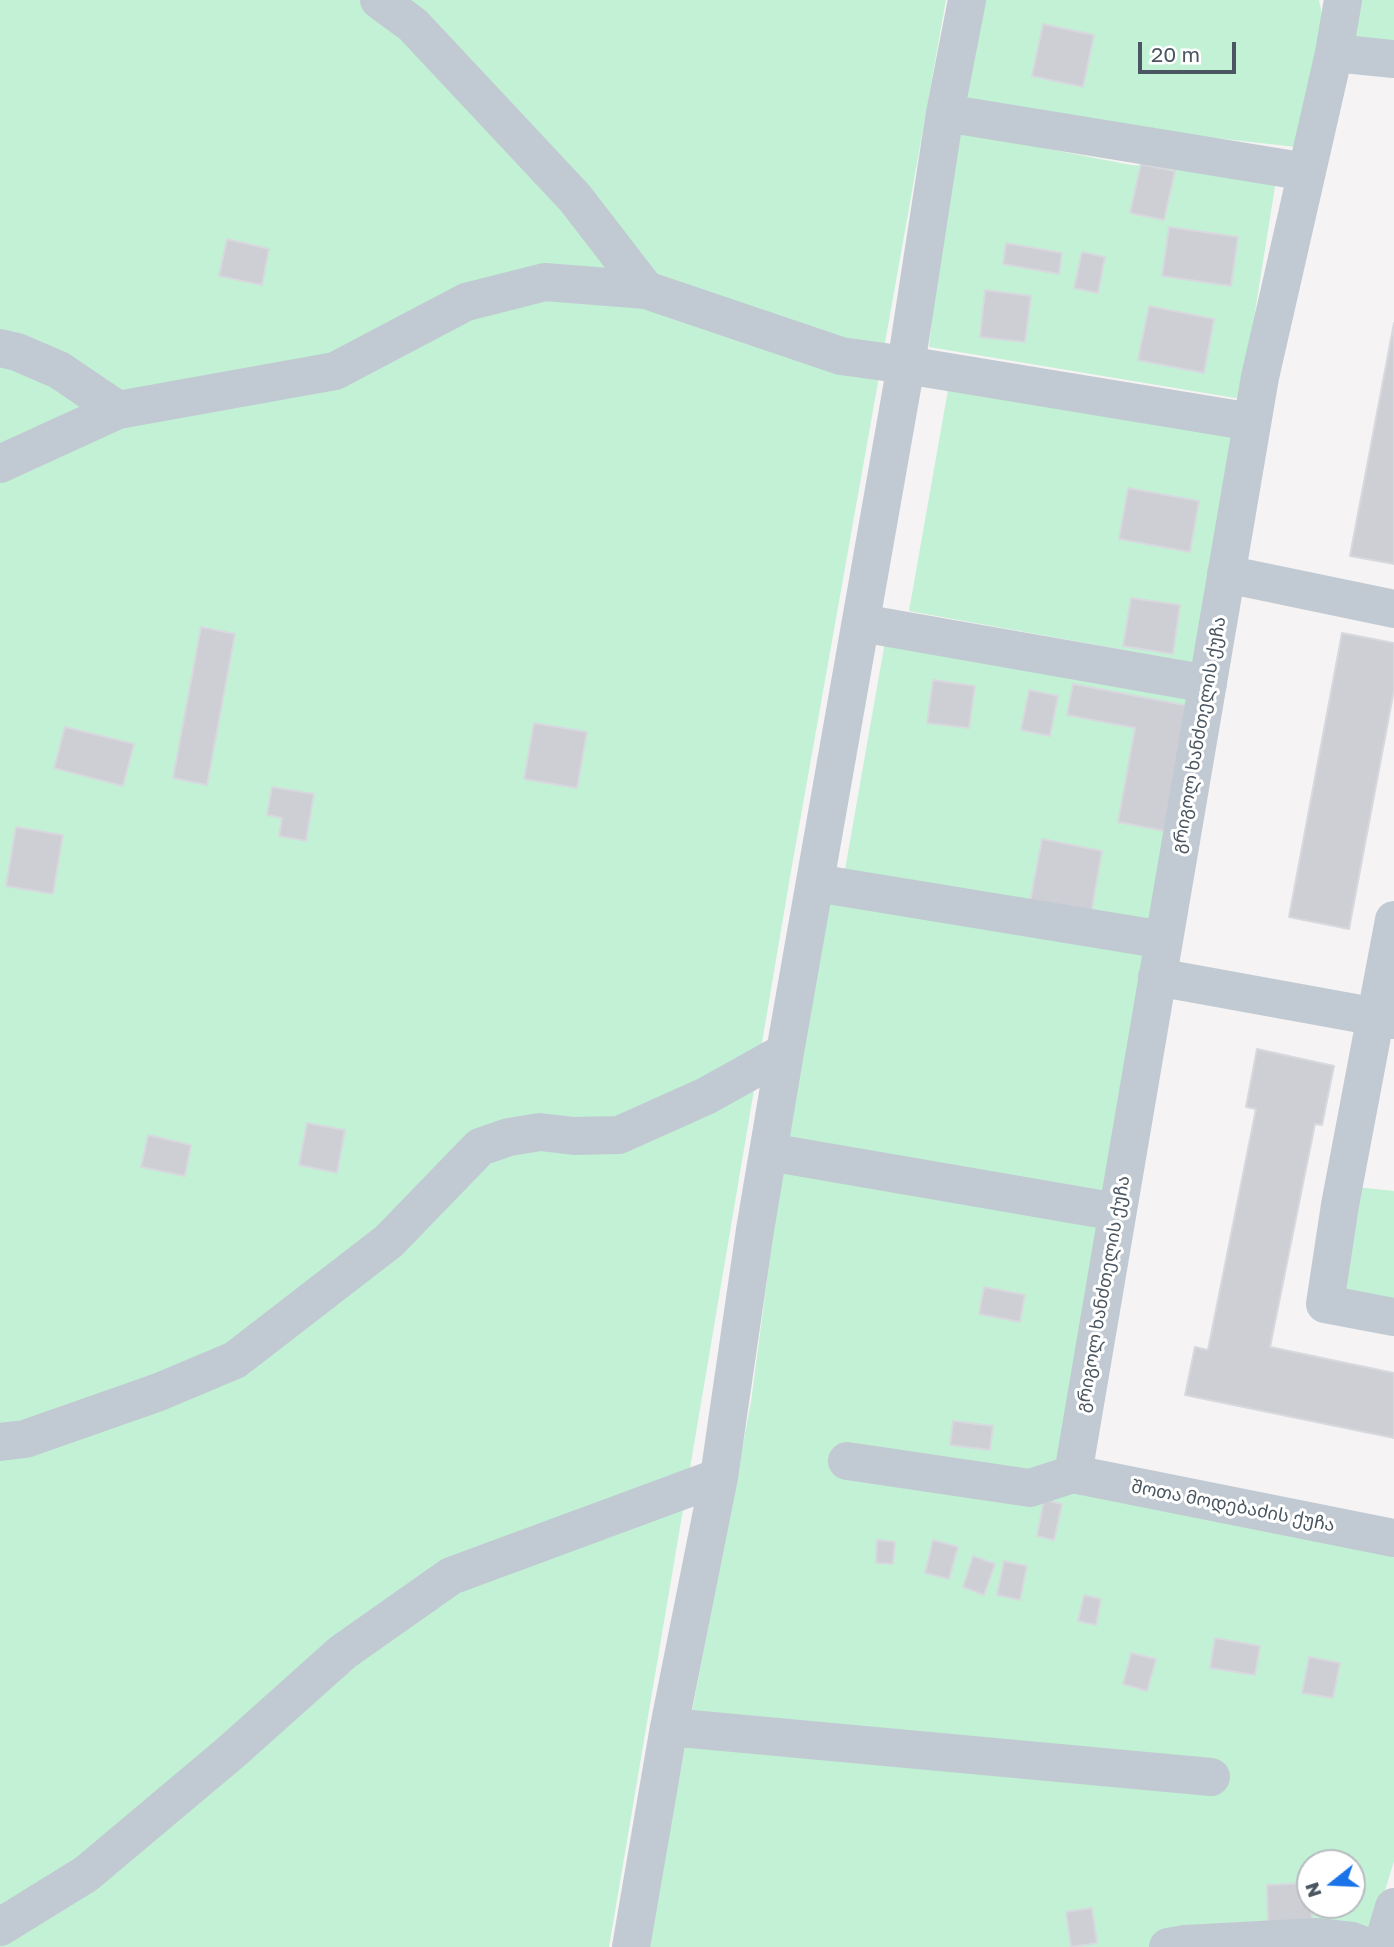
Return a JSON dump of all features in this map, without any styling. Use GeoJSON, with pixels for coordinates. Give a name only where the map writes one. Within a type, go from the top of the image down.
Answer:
{"type":"FeatureCollection","features":[{"type":"Feature","properties":{"kind":"street"},"geometry":{"type":"LineString","coordinates":[[379,0],[413,26],[575,198],[646,290]]}},
{"type":"Feature","properties":{"kind":"street"},"geometry":{"type":"LineString","coordinates":[[631,1947],[669,1727],[719,1477],[785,1052],[906,365],[945,113],[967,0]]}},
{"type":"Feature","properties":{"kind":"street","name":"გრიგოლ ხანძთელის ქუჩა"},"geometry":{"type":"LineString","coordinates":[[1073,1474],[1260,377],[1334,53],[1343,0]]}},
{"type":"Feature","properties":{"kind":"street"},"geometry":{"type":"LineString","coordinates":[[1334,53],[1394,59]]}},
{"type":"Feature","properties":{"kind":"street"},"geometry":{"type":"LineString","coordinates":[[945,113],[1307,172]]}},
{"type":"Feature","properties":{"kind":"street"},"geometry":{"type":"LineString","coordinates":[[0,464],[118,410],[335,371],[466,302],[545,282],[646,290],[841,356],[1252,422]]}},
{"type":"Feature","properties":{"kind":"street"},"geometry":{"type":"LineString","coordinates":[[0,348],[60,370],[118,410]]}},
{"type":"Feature","properties":{"kind":"street"},"geometry":{"type":"LineString","coordinates":[[1226,573],[1394,609]]}},
{"type":"Feature","properties":{"kind":"street"},"geometry":{"type":"LineString","coordinates":[[861,622],[1208,684]]}},
{"type":"Feature","properties":{"kind":"street"},"geometry":{"type":"LineString","coordinates":[[816,883],[1164,940]]}},
{"type":"Feature","properties":{"kind":"street"},"geometry":{"type":"LineString","coordinates":[[1394,920],[1385,1018],[1325,1304],[1394,1317]]}},
{"type":"Feature","properties":{"kind":"street"},"geometry":{"type":"LineString","coordinates":[[1157,977],[1385,1018]]}},
{"type":"Feature","properties":{"kind":"street"},"geometry":{"type":"LineString","coordinates":[[0,1442],[25,1438],[159,1392],[234,1360],[389,1241],[480,1147],[509,1137],[540,1132],[574,1136],[619,1135],[706,1096],[785,1052]]}},
{"type":"Feature","properties":{"kind":"street"},"geometry":{"type":"LineString","coordinates":[[769,1152],[1117,1212]]}},
{"type":"Feature","properties":{"kind":"street"},"geometry":{"type":"LineString","coordinates":[[846,1461],[1030,1488],[1073,1474]]}},
{"type":"Feature","properties":{"kind":"street","name":"შოთა მოდებაძის ქუჩა"},"geometry":{"type":"LineString","coordinates":[[1073,1474],[1394,1538]]}},
{"type":"Feature","properties":{"kind":"street"},"geometry":{"type":"LineString","coordinates":[[0,1927],[86,1874],[230,1754],[343,1652],[451,1576],[719,1477]]}},
{"type":"Feature","properties":{"kind":"street"},"geometry":{"type":"LineString","coordinates":[[669,1727],[1210,1777]]}},
{"type":"Feature","properties":{"kind":"street"},"geometry":{"type":"LineString","coordinates":[[1382,1947],[1394,1907]]}},
{"type":"Feature","properties":{"kind":"street"},"geometry":{"type":"LineString","coordinates":[[1168,1947],[1316,1937],[1352,1941],[1368,1947]]}},
{"type":"Feature","properties":{"kind":"green space"},"geometry":{"type":"Polygon","coordinates":[[[0,0],[946,0],[790,877],[609,1947],[0,1947],[0,0]]]}},
{"type":"Feature","properties":{"kind":"green space"},"geometry":{"type":"Polygon","coordinates":[[[978,0],[1319,0],[1325,29],[1296,147],[1161,132],[956,125],[978,0]]]}},
{"type":"Feature","properties":{"kind":"green space"},"geometry":{"type":"Polygon","coordinates":[[[1342,0],[1394,0],[1394,43],[1355,38],[1342,0]]]}},
{"type":"Feature","properties":{"kind":"green space"},"geometry":{"type":"Polygon","coordinates":[[[951,130],[1131,165],[1277,174],[1241,399],[929,347],[951,130]]]}},
{"type":"Feature","properties":{"kind":"green space"},"geometry":{"type":"Polygon","coordinates":[[[949,384],[1238,422],[1196,663],[909,611],[949,384]]]}},
{"type":"Feature","properties":{"kind":"green space"},"geometry":{"type":"Polygon","coordinates":[[[886,636],[1193,690],[1151,930],[843,881],[886,636]]]}},
{"type":"Feature","properties":{"kind":"green space"},"geometry":{"type":"Polygon","coordinates":[[[823,889],[1157,944],[1114,1205],[779,1147],[823,889]]]}},
{"type":"Feature","properties":{"kind":"green space"},"geometry":{"type":"Polygon","coordinates":[[[782,1166],[1119,1224],[1080,1460],[1394,1525],[1394,1861],[1371,1936],[1372,1947],[647,1947],[751,1402],[782,1166]]]}},
{"type":"Feature","properties":{"kind":"green space"},"geometry":{"type":"Polygon","coordinates":[[[1348,1186],[1394,1191],[1394,1305],[1336,1294],[1348,1186]]]}},
{"type":"Feature","properties":{"kind":"building"},"geometry":{"type":"Polygon","coordinates":[[[1043,24],[1094,35],[1083,87],[1032,76],[1043,24]]]}},
{"type":"Feature","properties":{"kind":"building"},"geometry":{"type":"Polygon","coordinates":[[[1141,164],[1175,171],[1164,220],[1130,213],[1141,164]]]}},
{"type":"Feature","properties":{"kind":"building"},"geometry":{"type":"Polygon","coordinates":[[[1169,227],[1238,237],[1231,286],[1162,276],[1169,227]]]}},
{"type":"Feature","properties":{"kind":"building"},"geometry":{"type":"Polygon","coordinates":[[[227,239],[269,249],[262,285],[219,276],[227,239]]]}},
{"type":"Feature","properties":{"kind":"building"},"geometry":{"type":"Polygon","coordinates":[[[1006,243],[1062,253],[1059,274],[1003,264],[1006,243]]]}},
{"type":"Feature","properties":{"kind":"building"},"geometry":{"type":"Polygon","coordinates":[[[1082,252],[1105,257],[1098,293],[1074,288],[1082,252]]]}},
{"type":"Feature","properties":{"kind":"building"},"geometry":{"type":"Polygon","coordinates":[[[985,290],[1031,296],[1025,342],[980,337],[985,290]]]}},
{"type":"Feature","properties":{"kind":"building"},"geometry":{"type":"Polygon","coordinates":[[[1149,306],[1214,319],[1204,373],[1138,360],[1149,306]]]}},
{"type":"Feature","properties":{"kind":"building"},"geometry":{"type":"Polygon","coordinates":[[[1394,323],[1394,564],[1350,556],[1394,323]]]}},
{"type":"Feature","properties":{"kind":"building"},"geometry":{"type":"Polygon","coordinates":[[[1128,488],[1199,501],[1190,552],[1119,539],[1128,488]]]}},
{"type":"Feature","properties":{"kind":"building"},"geometry":{"type":"Polygon","coordinates":[[[1131,598],[1180,605],[1173,654],[1123,646],[1131,598]]]}},
{"type":"Feature","properties":{"kind":"building"},"geometry":{"type":"Polygon","coordinates":[[[201,627],[235,634],[207,785],[173,778],[201,627]]]}},
{"type":"Feature","properties":{"kind":"building"},"geometry":{"type":"Polygon","coordinates":[[[1342,633],[1394,643],[1394,690],[1349,929],[1289,917],[1342,633]]]}},
{"type":"Feature","properties":{"kind":"building"},"geometry":{"type":"Polygon","coordinates":[[[933,680],[975,686],[969,728],[927,723],[933,680]]]}},
{"type":"Feature","properties":{"kind":"building"},"geometry":{"type":"Polygon","coordinates":[[[1073,684],[1189,706],[1165,831],[1118,822],[1135,728],[1067,715],[1073,684]]]}},
{"type":"Feature","properties":{"kind":"building"},"geometry":{"type":"Polygon","coordinates":[[[1029,690],[1058,696],[1050,736],[1021,730],[1029,690]]]}},
{"type":"Feature","properties":{"kind":"building"},"geometry":{"type":"Polygon","coordinates":[[[534,723],[587,732],[577,788],[524,779],[534,723]]]}},
{"type":"Feature","properties":{"kind":"building"},"geometry":{"type":"Polygon","coordinates":[[[65,727],[134,744],[123,786],[54,768],[65,727]]]}},
{"type":"Feature","properties":{"kind":"building"},"geometry":{"type":"Polygon","coordinates":[[[272,787],[314,794],[306,841],[279,836],[282,818],[267,815],[272,787]]]}},
{"type":"Feature","properties":{"kind":"building"},"geometry":{"type":"Polygon","coordinates":[[[16,827],[63,835],[53,894],[6,886],[16,827]]]}},
{"type":"Feature","properties":{"kind":"building"},"geometry":{"type":"Polygon","coordinates":[[[1042,839],[1102,851],[1091,914],[1030,902],[1042,839]]]}},
{"type":"Feature","properties":{"kind":"building"},"geometry":{"type":"Polygon","coordinates":[[[1257,1049],[1334,1066],[1322,1125],[1315,1124],[1270,1347],[1394,1373],[1394,1438],[1185,1395],[1195,1347],[1208,1350],[1256,1109],[1246,1107],[1257,1049]]]}},
{"type":"Feature","properties":{"kind":"building"},"geometry":{"type":"Polygon","coordinates":[[[307,1123],[345,1130],[337,1173],[299,1165],[307,1123]]]}},
{"type":"Feature","properties":{"kind":"building"},"geometry":{"type":"Polygon","coordinates":[[[148,1135],[191,1145],[185,1176],[141,1167],[148,1135]]]}},
{"type":"Feature","properties":{"kind":"building"},"geometry":{"type":"Polygon","coordinates":[[[984,1287],[1025,1295],[1020,1322],[979,1314],[984,1287]]]}},
{"type":"Feature","properties":{"kind":"building"},"geometry":{"type":"Polygon","coordinates":[[[953,1421],[993,1426],[990,1450],[950,1445],[953,1421]]]}},
{"type":"Feature","properties":{"kind":"building"},"geometry":{"type":"Polygon","coordinates":[[[1044,1500],[1062,1504],[1054,1540],[1037,1536],[1044,1500]]]}},
{"type":"Feature","properties":{"kind":"building"},"geometry":{"type":"Polygon","coordinates":[[[877,1540],[895,1542],[893,1564],[876,1563],[877,1540]]]}},
{"type":"Feature","properties":{"kind":"building"},"geometry":{"type":"Polygon","coordinates":[[[933,1540],[958,1547],[949,1579],[925,1573],[933,1540]]]}},
{"type":"Feature","properties":{"kind":"building"},"geometry":{"type":"Polygon","coordinates":[[[973,1556],[995,1564],[984,1595],[963,1587],[973,1556]]]}},
{"type":"Feature","properties":{"kind":"building"},"geometry":{"type":"Polygon","coordinates":[[[1004,1561],[1027,1566],[1020,1600],[997,1595],[1004,1561]]]}},
{"type":"Feature","properties":{"kind":"building"},"geometry":{"type":"Polygon","coordinates":[[[1084,1595],[1101,1599],[1096,1625],[1078,1621],[1084,1595]]]}},
{"type":"Feature","properties":{"kind":"building"},"geometry":{"type":"Polygon","coordinates":[[[1215,1638],[1260,1646],[1255,1675],[1210,1668],[1215,1638]]]}},
{"type":"Feature","properties":{"kind":"building"},"geometry":{"type":"Polygon","coordinates":[[[1131,1653],[1156,1659],[1147,1691],[1123,1684],[1131,1653]]]}},
{"type":"Feature","properties":{"kind":"building"},"geometry":{"type":"Polygon","coordinates":[[[1309,1657],[1340,1663],[1333,1698],[1302,1693],[1309,1657]]]}},
{"type":"Feature","properties":{"kind":"building"},"geometry":{"type":"Polygon","coordinates":[[[1296,1884],[1296,1919],[1312,1919],[1312,1922],[1268,1923],[1267,1885],[1296,1884]]]}},
{"type":"Feature","properties":{"kind":"building"},"geometry":{"type":"Polygon","coordinates":[[[1092,1908],[1097,1943],[1071,1947],[1066,1912],[1092,1908]]]}}]}
